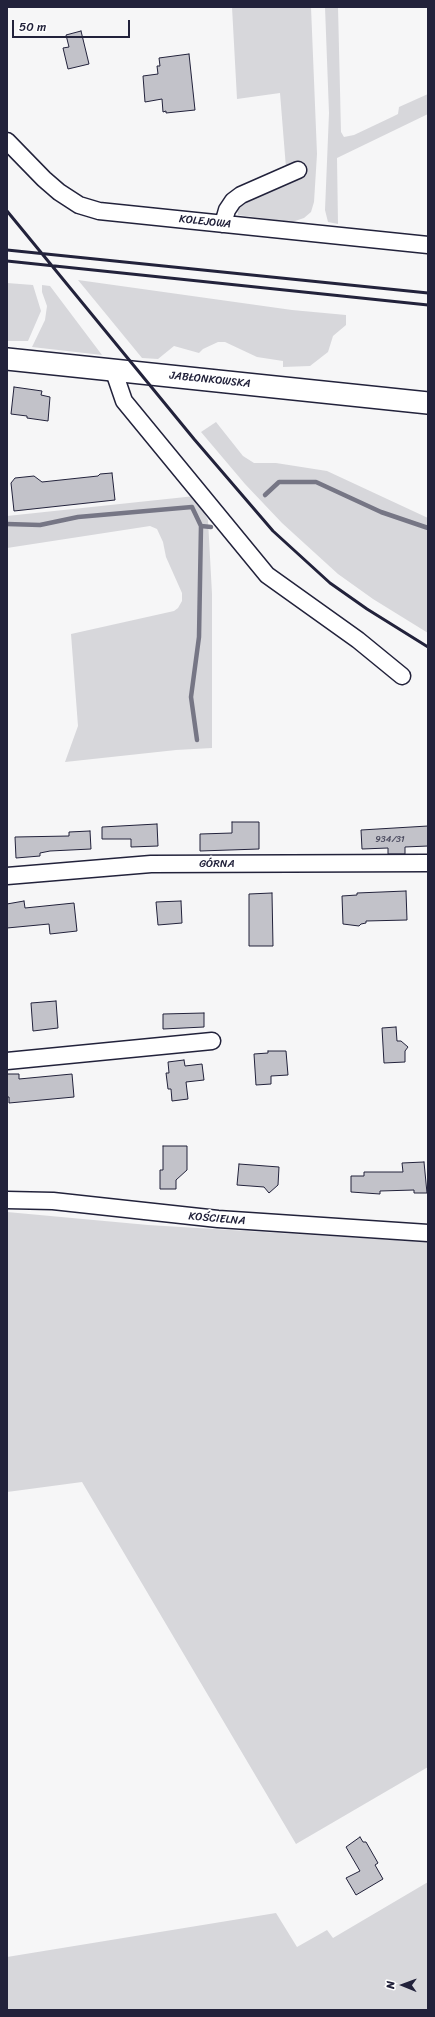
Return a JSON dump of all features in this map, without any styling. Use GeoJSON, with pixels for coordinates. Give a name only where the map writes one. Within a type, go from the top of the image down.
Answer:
{"type":"FeatureCollection","features":[{"type":"Feature","properties":{"kind":"main road","name":"JABŁONKOWSKA"},"geometry":{"type":"LineString","coordinates":[[8,360],[113,369],[423,403]]}},
{"type":"Feature","properties":{"kind":"street","name":"KOLEJOWA"},"geometry":{"type":"LineString","coordinates":[[7,141],[44,179],[79,205],[99,211],[428,245]]}},
{"type":"Feature","properties":{"kind":"street"},"geometry":{"type":"LineString","coordinates":[[223,224],[227,210],[233,201],[241,195],[298,170]]}},
{"type":"Feature","properties":{"kind":"street"},"geometry":{"type":"LineString","coordinates":[[113,369],[124,401],[267,575],[358,640],[402,676]]}},
{"type":"Feature","properties":{"kind":"street","name":"GÓRNA"},"geometry":{"type":"LineString","coordinates":[[7,876],[150,864],[428,863]]}},
{"type":"Feature","properties":{"kind":"street"},"geometry":{"type":"LineString","coordinates":[[7,1062],[212,1041]]}},
{"type":"Feature","properties":{"kind":"street","name":"KOŚCIELNA"},"geometry":{"type":"LineString","coordinates":[[7,1200],[53,1201],[218,1219],[358,1230],[428,1233]]}},
{"type":"Feature","properties":{"kind":"shaded area"},"geometry":{"type":"Polygon","coordinates":[[[232,7],[311,7],[317,154],[314,202],[311,212],[304,218],[292,222],[238,215],[238,205],[304,174],[302,162],[286,168],[280,93],[237,99],[232,7]]]}},
{"type":"Feature","properties":{"kind":"shaded area"},"geometry":{"type":"Polygon","coordinates":[[[325,7],[338,7],[341,132],[344,137],[354,135],[398,114],[399,107],[428,94],[428,114],[337,158],[338,224],[328,222],[325,210],[329,113],[325,7]]]}},
{"type":"Feature","properties":{"kind":"shaded area"},"geometry":{"type":"Polygon","coordinates":[[[78,280],[292,310],[346,315],[346,325],[333,336],[328,352],[310,366],[283,367],[283,361],[257,357],[225,342],[218,342],[203,349],[199,353],[174,346],[158,359],[142,358],[78,280]]]}},
{"type":"Feature","properties":{"kind":"shaded area"},"geometry":{"type":"Polygon","coordinates":[[[7,283],[33,285],[41,311],[28,341],[7,341],[7,283]]]}},
{"type":"Feature","properties":{"kind":"shaded area"},"geometry":{"type":"Polygon","coordinates":[[[42,285],[50,286],[102,355],[32,347],[45,320],[47,306],[42,292],[42,285]]]}},
{"type":"Feature","properties":{"kind":"shaded area"},"geometry":{"type":"Polygon","coordinates":[[[216,422],[243,456],[254,463],[276,463],[327,471],[428,518],[428,633],[373,599],[338,574],[282,523],[245,484],[201,432],[216,422]]]}},
{"type":"Feature","properties":{"kind":"shaded area"},"geometry":{"type":"Polygon","coordinates":[[[195,496],[208,520],[212,594],[212,748],[176,750],[65,762],[78,726],[71,634],[174,611],[178,608],[182,601],[182,593],[166,557],[163,542],[157,529],[150,526],[7,548],[7,516],[195,496]]]}},
{"type":"Feature","properties":{"kind":"shaded area"},"geometry":{"type":"Polygon","coordinates":[[[7,1212],[148,1225],[428,1242],[428,1767],[296,1844],[82,1482],[7,1492],[7,1212]]]}},
{"type":"Feature","properties":{"kind":"shaded area"},"geometry":{"type":"Polygon","coordinates":[[[428,1882],[428,2010],[7,2010],[7,1957],[276,1913],[297,1947],[327,1930],[333,1938],[428,1882]]]}},
{"type":"Feature","properties":{"kind":"building"},"geometry":{"type":"Polygon","coordinates":[[[81,31],[89,64],[68,69],[63,48],[69,47],[66,35],[81,31]]]}},
{"type":"Feature","properties":{"kind":"building"},"geometry":{"type":"Polygon","coordinates":[[[189,54],[195,110],[166,113],[166,111],[163,112],[162,99],[145,102],[143,76],[158,74],[157,66],[160,66],[159,58],[189,54]]]}},
{"type":"Feature","properties":{"kind":"building"},"geometry":{"type":"Polygon","coordinates":[[[14,387],[42,391],[41,395],[50,397],[48,421],[11,414],[14,387]]]}},
{"type":"Feature","properties":{"kind":"building"},"geometry":{"type":"Polygon","coordinates":[[[112,473],[115,500],[14,511],[11,483],[15,478],[34,476],[42,482],[112,473]]]}},
{"type":"Feature","properties":{"kind":"building"},"geometry":{"type":"Polygon","coordinates":[[[232,822],[259,822],[259,849],[200,851],[200,834],[232,833],[232,822]]]}},
{"type":"Feature","properties":{"kind":"building"},"geometry":{"type":"Polygon","coordinates":[[[157,824],[158,846],[131,847],[131,839],[102,839],[102,827],[157,824]]]}},
{"type":"Feature","properties":{"kind":"building"},"geometry":{"type":"Polygon","coordinates":[[[428,826],[428,846],[405,847],[405,854],[388,854],[388,848],[362,849],[361,830],[428,826]]]}},
{"type":"Feature","properties":{"kind":"building"},"geometry":{"type":"Polygon","coordinates":[[[90,831],[91,849],[50,851],[40,853],[40,856],[16,858],[15,837],[69,836],[69,832],[90,831]]]}},
{"type":"Feature","properties":{"kind":"building"},"geometry":{"type":"Polygon","coordinates":[[[406,891],[407,920],[366,921],[366,923],[359,926],[343,924],[342,896],[357,895],[357,893],[406,891]]]}},
{"type":"Feature","properties":{"kind":"building"},"geometry":{"type":"Polygon","coordinates":[[[272,893],[273,946],[249,946],[249,894],[272,893]]]}},
{"type":"Feature","properties":{"kind":"building"},"geometry":{"type":"Polygon","coordinates":[[[24,901],[25,908],[74,903],[77,931],[50,934],[49,924],[7,928],[7,904],[24,901]]]}},
{"type":"Feature","properties":{"kind":"building"},"geometry":{"type":"Polygon","coordinates":[[[181,901],[182,923],[158,925],[156,902],[181,901]]]}},
{"type":"Feature","properties":{"kind":"building"},"geometry":{"type":"Polygon","coordinates":[[[56,1001],[58,1028],[33,1031],[31,1003],[56,1001]]]}},
{"type":"Feature","properties":{"kind":"building"},"geometry":{"type":"Polygon","coordinates":[[[204,1013],[204,1027],[163,1029],[163,1014],[204,1013]]]}},
{"type":"Feature","properties":{"kind":"building"},"geometry":{"type":"Polygon","coordinates":[[[396,1027],[397,1041],[401,1041],[408,1047],[405,1051],[405,1062],[384,1063],[382,1028],[396,1027]]]}},
{"type":"Feature","properties":{"kind":"building"},"geometry":{"type":"Polygon","coordinates":[[[268,1051],[286,1051],[288,1075],[271,1076],[271,1084],[256,1085],[254,1054],[268,1053],[268,1051]]]}},
{"type":"Feature","properties":{"kind":"building"},"geometry":{"type":"Polygon","coordinates":[[[184,1060],[185,1066],[202,1064],[204,1080],[186,1082],[188,1099],[172,1101],[171,1089],[168,1089],[166,1073],[169,1073],[168,1062],[184,1060]]]}},
{"type":"Feature","properties":{"kind":"building"},"geometry":{"type":"Polygon","coordinates":[[[7,1074],[19,1074],[19,1079],[72,1074],[74,1097],[9,1103],[9,1097],[7,1097],[7,1074]]]}},
{"type":"Feature","properties":{"kind":"building"},"geometry":{"type":"Polygon","coordinates":[[[163,1146],[187,1146],[187,1170],[176,1180],[176,1189],[160,1189],[160,1170],[163,1170],[163,1146]]]}},
{"type":"Feature","properties":{"kind":"building"},"geometry":{"type":"Polygon","coordinates":[[[424,1162],[427,1193],[414,1193],[414,1190],[380,1191],[380,1194],[351,1192],[351,1176],[364,1176],[364,1172],[403,1172],[402,1163],[424,1162]]]}},
{"type":"Feature","properties":{"kind":"building"},"geometry":{"type":"Polygon","coordinates":[[[239,1164],[279,1167],[278,1185],[269,1193],[264,1187],[237,1185],[239,1164]]]}},
{"type":"Feature","properties":{"kind":"building"},"geometry":{"type":"Polygon","coordinates":[[[360,1837],[363,1842],[366,1842],[378,1863],[375,1865],[383,1879],[356,1895],[346,1878],[360,1871],[346,1847],[360,1837]]]}},
{"type":"Feature","properties":{"kind":"waterway"},"geometry":{"type":"LineString","coordinates":[[265,495],[279,482],[316,482],[381,512],[428,528]]}},
{"type":"Feature","properties":{"kind":"waterway"},"geometry":{"type":"LineString","coordinates":[[7,524],[40,525],[78,517],[192,507],[201,526],[211,527]]}},
{"type":"Feature","properties":{"kind":"waterway"},"geometry":{"type":"LineString","coordinates":[[197,740],[191,697],[199,637],[201,526]]}},
{"type":"Feature","properties":{"kind":"railway"},"geometry":{"type":"LineString","coordinates":[[7,211],[194,439],[273,531],[330,583],[367,609],[428,647]]}},
{"type":"Feature","properties":{"kind":"railway"},"geometry":{"type":"LineString","coordinates":[[7,250],[428,293]]}},
{"type":"Feature","properties":{"kind":"railway"},"geometry":{"type":"LineString","coordinates":[[7,261],[428,305]]}}]}
